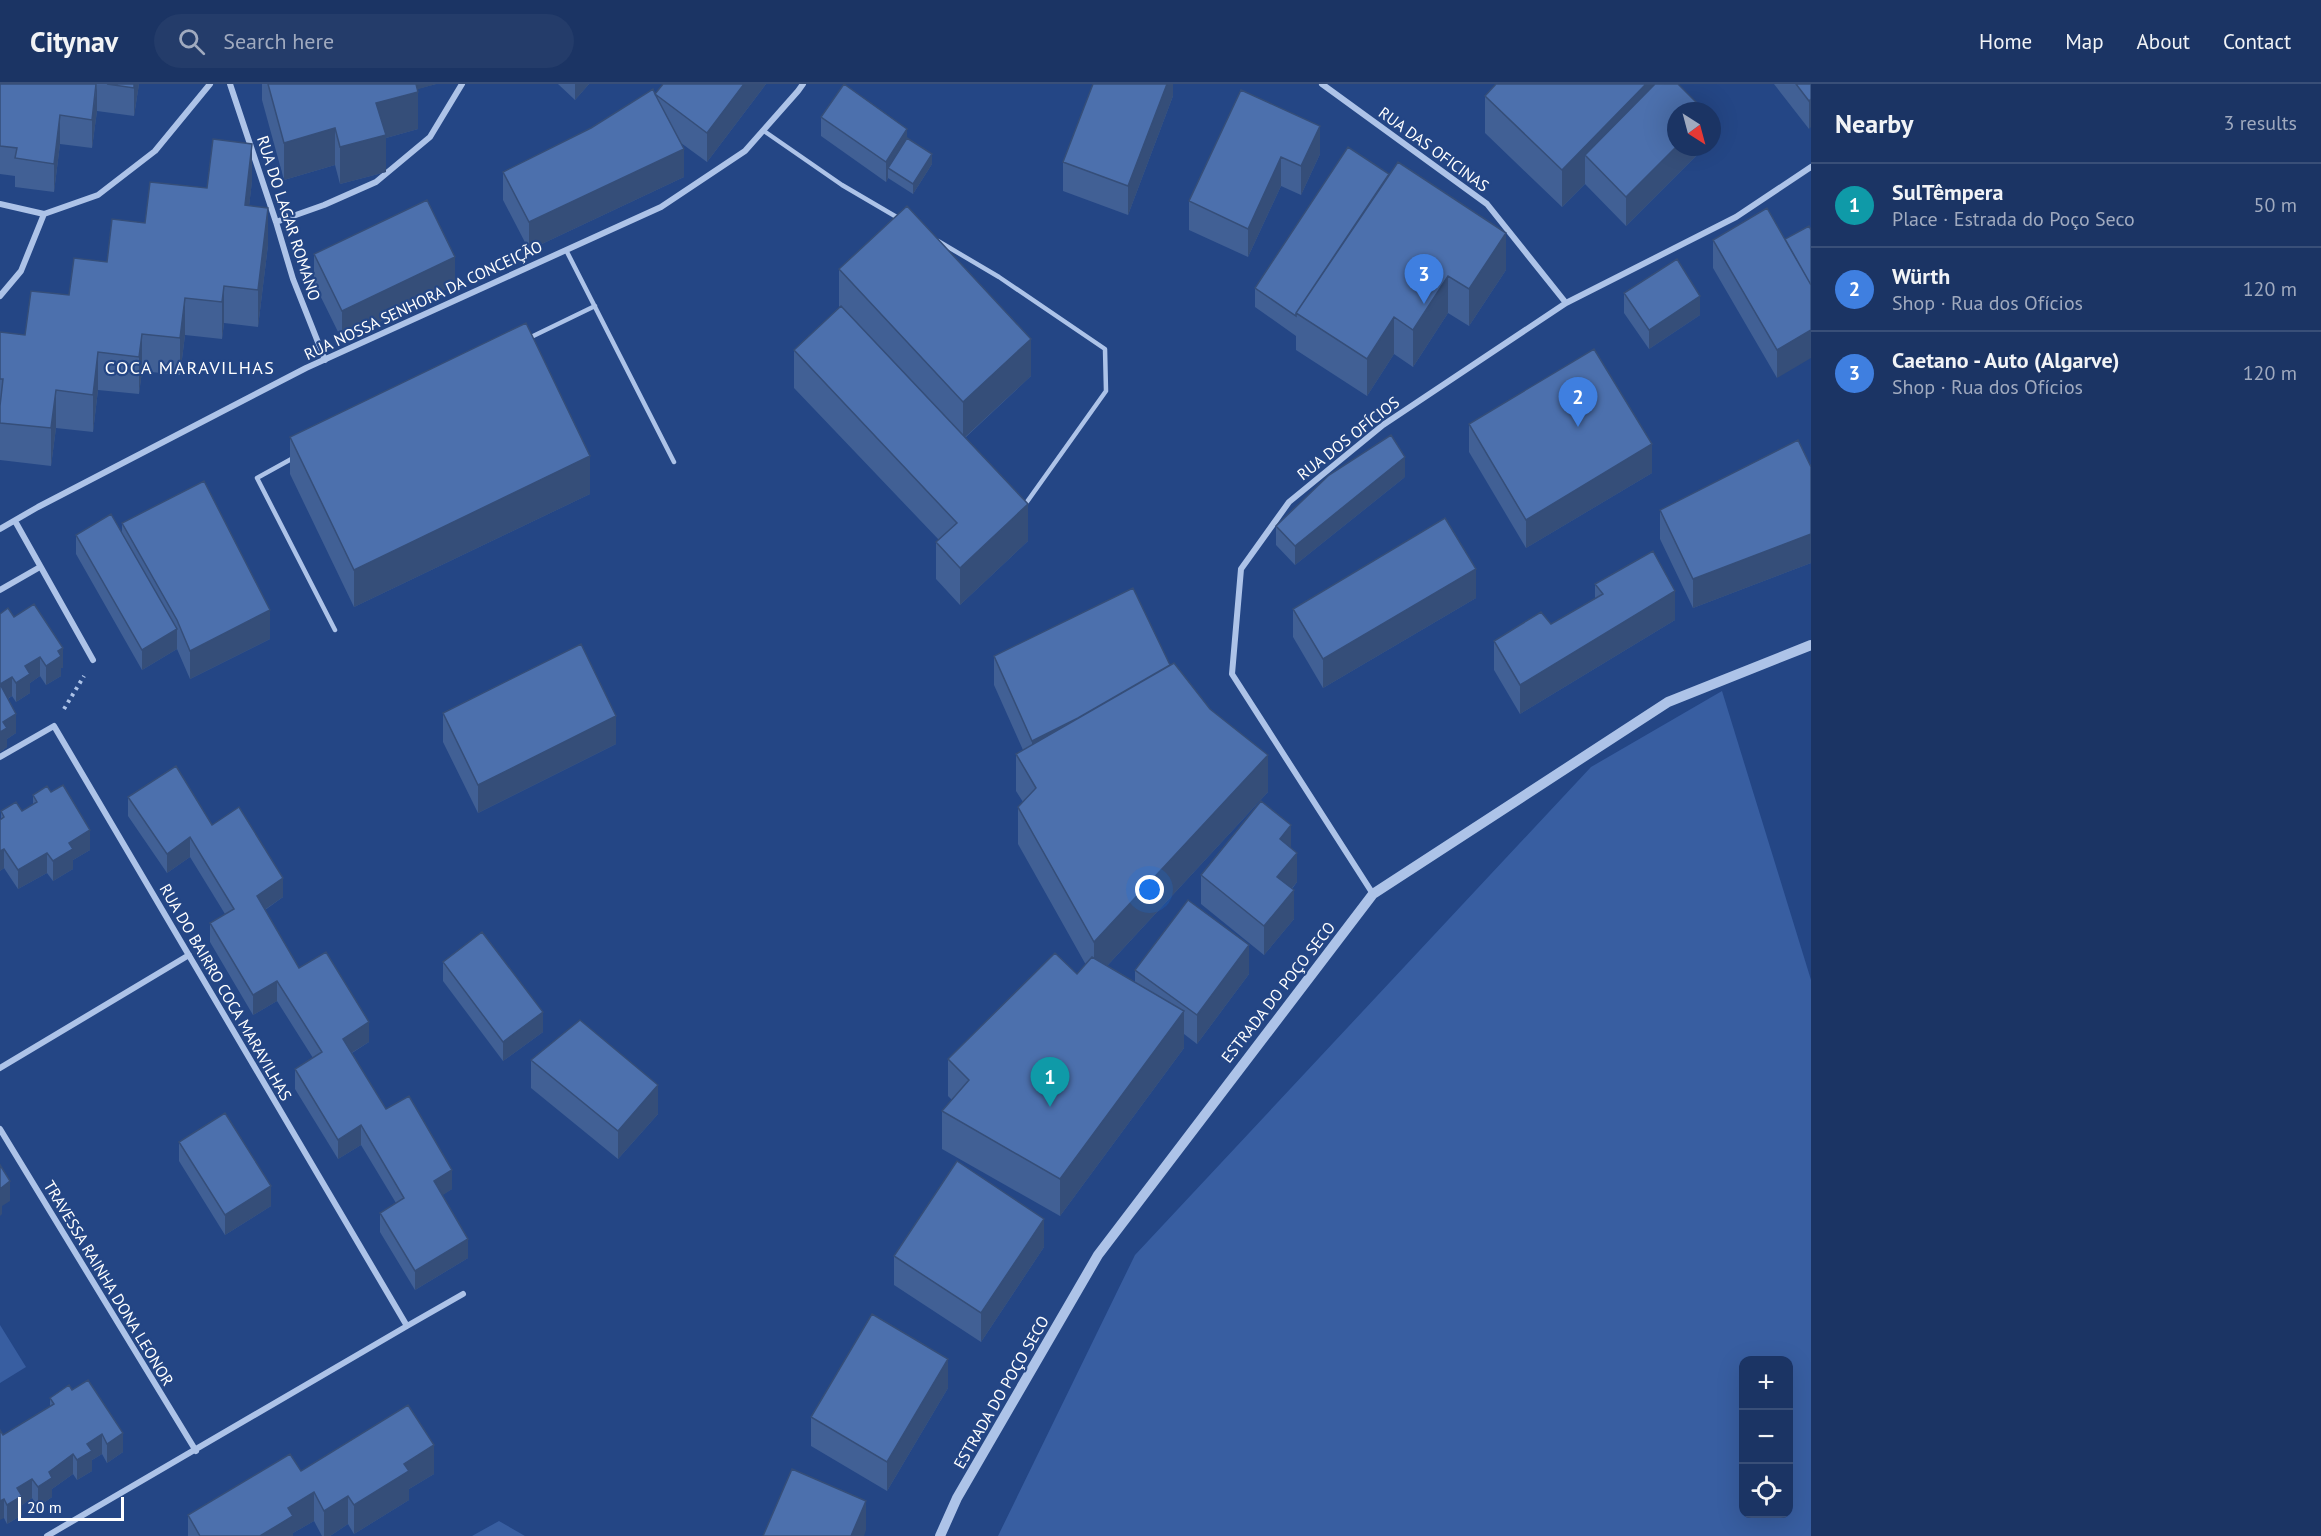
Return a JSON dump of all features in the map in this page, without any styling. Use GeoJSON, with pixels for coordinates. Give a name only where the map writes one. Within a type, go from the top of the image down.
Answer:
{"type":"FeatureCollection","features":[{"type":"Feature","properties":{"kind":"street"},"geometry":{"type":"LineString","coordinates":[[0,204],[44,214],[98,195],[155,152],[210,84]]}},
{"type":"Feature","properties":{"kind":"street","name":"RUA DO LAGAR ROMANO"},"geometry":{"type":"LineString","coordinates":[[230,84],[293,279],[325,360]]}},
{"type":"Feature","properties":{"kind":"street"},"geometry":{"type":"LineString","coordinates":[[276,222],[324,205],[376,182],[430,137],[462,84]]}},
{"type":"Feature","properties":{"kind":"street","name":"RUA NOSSA SENHORA DA CONCEIÇÃO"},"geometry":{"type":"LineString","coordinates":[[0,529],[58,496],[325,360],[661,207],[745,151],[802,84]]}},
{"type":"Feature","properties":{"kind":"street","name":"RUA DAS OFICINAS"},"geometry":{"type":"LineString","coordinates":[[1322,84],[1487,204],[1566,303]]}},
{"type":"Feature","properties":{"kind":"street","name":"RUA DOS OFÍCIOS"},"geometry":{"type":"LineString","coordinates":[[1372,894],[1232,674],[1241,569],[1288,502],[1383,425],[1566,303],[1736,217],[1811,167]]}},
{"type":"Feature","properties":{"kind":"street"},"geometry":{"type":"LineString","coordinates":[[0,297],[21,271],[44,214]]}},
{"type":"Feature","properties":{"kind":"street"},"geometry":{"type":"LineString","coordinates":[[15,521],[93,660]]}},
{"type":"Feature","properties":{"kind":"street"},"geometry":{"type":"LineString","coordinates":[[0,590],[40,567]]}},
{"type":"Feature","properties":{"kind":"street","name":"ESTRADA DO POÇO SECO"},"geometry":{"type":"LineString","coordinates":[[940,1536],[957,1498],[1098,1255],[1372,894],[1668,702],[1811,645]]}},
{"type":"Feature","properties":{"kind":"street"},"geometry":{"type":"LineString","coordinates":[[0,758],[54,726]]}},
{"type":"Feature","properties":{"kind":"street","name":"RUA DO BAIRRO COCA MARAVILHAS"},"geometry":{"type":"LineString","coordinates":[[54,726],[407,1326]]}},
{"type":"Feature","properties":{"kind":"street"},"geometry":{"type":"LineString","coordinates":[[0,1068],[189,955]]}},
{"type":"Feature","properties":{"kind":"street","name":"TRAVESSA RAINHA DONA LEONOR"},"geometry":{"type":"LineString","coordinates":[[0,1129],[196,1451]]}},
{"type":"Feature","properties":{"kind":"street"},"geometry":{"type":"LineString","coordinates":[[47,1536],[463,1294]]}},
{"type":"Feature","properties":{"kind":"lane"},"geometry":{"type":"LineString","coordinates":[[764,131],[842,185],[901,219]]}},
{"type":"Feature","properties":{"kind":"lane"},"geometry":{"type":"LineString","coordinates":[[930,237],[999,277],[1105,349],[1106,391],[1024,506]]}},
{"type":"Feature","properties":{"kind":"lane"},"geometry":{"type":"LineString","coordinates":[[566,250],[674,462]]}},
{"type":"Feature","properties":{"kind":"lane"},"geometry":{"type":"LineString","coordinates":[[520,342],[595,306]]}},
{"type":"Feature","properties":{"kind":"lane"},"geometry":{"type":"LineString","coordinates":[[298,455],[257,478],[335,630]]}},
{"type":"Feature","properties":{"kind":"path"},"geometry":{"type":"LineString","coordinates":[[54,726],[93,660]]}},
{"type":"Feature","properties":{"kind":"shaded area"},"geometry":{"type":"Polygon","coordinates":[[[1722,691],[1811,980],[1811,1536],[998,1536],[1135,1255],[1591,767],[1722,691]]]}},
{"type":"Feature","properties":{"kind":"shaded area"},"geometry":{"type":"Polygon","coordinates":[[[0,1325],[26,1367],[0,1383],[0,1325]]]}},
{"type":"Feature","properties":{"kind":"shaded area"},"geometry":{"type":"Polygon","coordinates":[[[499,1521],[525,1536],[472,1536],[499,1521]]]}},
{"type":"Feature","properties":{"kind":"building"},"geometry":{"type":"Polygon","coordinates":[[[0,84],[96,84],[92,120],[60,115],[54,164],[15,158],[17,148],[0,146],[0,84]]]}},
{"type":"Feature","properties":{"kind":"building"},"geometry":{"type":"Polygon","coordinates":[[[107,84],[134,84],[134,88],[107,84]]]}},
{"type":"Feature","properties":{"kind":"building"},"geometry":{"type":"Polygon","coordinates":[[[268,84],[416,84],[418,92],[376,103],[386,135],[340,147],[335,128],[284,143],[268,84]]]}},
{"type":"Feature","properties":{"kind":"building"},"geometry":{"type":"Polygon","coordinates":[[[663,84],[744,84],[707,133],[655,94],[663,84]]]}},
{"type":"Feature","properties":{"kind":"building"},"geometry":{"type":"Polygon","coordinates":[[[844,84],[907,129],[886,162],[821,117],[844,84]]]}},
{"type":"Feature","properties":{"kind":"building"},"geometry":{"type":"Polygon","coordinates":[[[1093,84],[1167,84],[1128,186],[1063,162],[1093,84]]]}},
{"type":"Feature","properties":{"kind":"building"},"geometry":{"type":"Polygon","coordinates":[[[1496,84],[1646,84],[1562,170],[1485,96],[1496,84]]]}},
{"type":"Feature","properties":{"kind":"building"},"geometry":{"type":"Polygon","coordinates":[[[1655,84],[1678,84],[1696,102],[1667,102],[1667,156],[1626,197],[1585,155],[1655,84]]]}},
{"type":"Feature","properties":{"kind":"building"},"geometry":{"type":"Polygon","coordinates":[[[1796,84],[1811,84],[1809,101],[1796,84]]]}},
{"type":"Feature","properties":{"kind":"building"},"geometry":{"type":"Polygon","coordinates":[[[653,89],[684,149],[529,222],[503,172],[591,128],[653,89]]]}},
{"type":"Feature","properties":{"kind":"building"},"geometry":{"type":"Polygon","coordinates":[[[1241,90],[1320,126],[1301,166],[1281,157],[1248,229],[1189,201],[1241,90]]]}},
{"type":"Feature","properties":{"kind":"building"},"geometry":{"type":"Polygon","coordinates":[[[907,138],[932,154],[913,184],[888,168],[907,138]]]}},
{"type":"Feature","properties":{"kind":"building"},"geometry":{"type":"Polygon","coordinates":[[[213,139],[252,144],[245,205],[268,208],[258,290],[224,286],[222,302],[185,298],[180,338],[142,334],[139,357],[98,352],[93,395],[56,390],[51,428],[0,423],[3,379],[0,379],[0,332],[25,335],[31,291],[69,295],[74,258],[107,262],[112,219],[145,223],[150,182],[207,188],[213,139]]]}},
{"type":"Feature","properties":{"kind":"building"},"geometry":{"type":"Polygon","coordinates":[[[1348,147],[1389,174],[1296,316],[1255,288],[1348,147]]]}},
{"type":"Feature","properties":{"kind":"building"},"geometry":{"type":"Polygon","coordinates":[[[1398,162],[1506,233],[1469,289],[1448,276],[1413,330],[1394,317],[1367,359],[1296,313],[1398,162]]]}},
{"type":"Feature","properties":{"kind":"building"},"geometry":{"type":"Polygon","coordinates":[[[427,200],[455,257],[342,311],[314,254],[427,200]]]}},
{"type":"Feature","properties":{"kind":"building"},"geometry":{"type":"Polygon","coordinates":[[[907,206],[1031,339],[963,402],[839,269],[907,206]]]}},
{"type":"Feature","properties":{"kind":"building"},"geometry":{"type":"Polygon","coordinates":[[[1767,208],[1811,285],[1811,330],[1777,350],[1713,240],[1767,208]]]}},
{"type":"Feature","properties":{"kind":"building"},"geometry":{"type":"Polygon","coordinates":[[[1809,226],[1811,230],[1811,285],[1785,239],[1809,226]]]}},
{"type":"Feature","properties":{"kind":"building"},"geometry":{"type":"Polygon","coordinates":[[[1677,259],[1700,296],[1649,330],[1624,293],[1677,259]]]}},
{"type":"Feature","properties":{"kind":"building"},"geometry":{"type":"Polygon","coordinates":[[[841,306],[1028,504],[960,568],[936,542],[957,523],[794,350],[841,306]]]}},
{"type":"Feature","properties":{"kind":"building"},"geometry":{"type":"Polygon","coordinates":[[[526,323],[590,456],[354,570],[290,437],[526,323]]]}},
{"type":"Feature","properties":{"kind":"building"},"geometry":{"type":"Polygon","coordinates":[[[1594,349],[1652,444],[1526,520],[1469,424],[1594,349]]]}},
{"type":"Feature","properties":{"kind":"building"},"geometry":{"type":"Polygon","coordinates":[[[1391,435],[1405,457],[1295,546],[1276,526],[1329,475],[1391,435]]]}},
{"type":"Feature","properties":{"kind":"building"},"geometry":{"type":"Polygon","coordinates":[[[1798,440],[1811,467],[1811,534],[1693,579],[1660,510],[1798,440]]]}},
{"type":"Feature","properties":{"kind":"building"},"geometry":{"type":"Polygon","coordinates":[[[204,481],[270,610],[190,651],[177,620],[122,523],[204,481]]]}},
{"type":"Feature","properties":{"kind":"building"},"geometry":{"type":"Polygon","coordinates":[[[111,514],[177,629],[142,650],[76,535],[111,514]]]}},
{"type":"Feature","properties":{"kind":"building"},"geometry":{"type":"Polygon","coordinates":[[[1445,518],[1476,569],[1323,659],[1293,609],[1445,518]]]}},
{"type":"Feature","properties":{"kind":"building"},"geometry":{"type":"Polygon","coordinates":[[[1653,551],[1675,591],[1520,685],[1494,641],[1541,612],[1551,624],[1603,594],[1595,584],[1653,551]]]}},
{"type":"Feature","properties":{"kind":"building"},"geometry":{"type":"Polygon","coordinates":[[[1133,588],[1170,665],[1078,718],[1032,741],[994,656],[1133,588]]]}},
{"type":"Feature","properties":{"kind":"building"},"geometry":{"type":"Polygon","coordinates":[[[34,604],[63,648],[58,651],[61,656],[46,666],[40,657],[25,666],[30,674],[16,683],[12,677],[0,684],[0,614],[8,608],[14,617],[34,604]]]}},
{"type":"Feature","properties":{"kind":"building"},"geometry":{"type":"Polygon","coordinates":[[[581,644],[616,716],[478,785],[443,713],[581,644]]]}},
{"type":"Feature","properties":{"kind":"building"},"geometry":{"type":"Polygon","coordinates":[[[1174,663],[1210,709],[1268,755],[1094,942],[1018,807],[1036,788],[1016,754],[1174,663]]]}},
{"type":"Feature","properties":{"kind":"building"},"geometry":{"type":"Polygon","coordinates":[[[0,684],[16,714],[3,722],[7,728],[0,732],[0,684]]]}},
{"type":"Feature","properties":{"kind":"building"},"geometry":{"type":"Polygon","coordinates":[[[176,766],[212,825],[239,807],[283,878],[257,896],[299,968],[326,952],[369,1022],[343,1039],[386,1109],[409,1096],[452,1170],[434,1181],[468,1239],[415,1271],[380,1213],[404,1198],[361,1125],[338,1140],[295,1069],[322,1052],[277,981],[253,995],[210,923],[234,909],[190,837],[167,854],[128,797],[176,766]]]}},
{"type":"Feature","properties":{"kind":"building"},"geometry":{"type":"Polygon","coordinates":[[[63,785],[90,830],[69,843],[73,849],[53,861],[47,853],[18,870],[4,849],[0,851],[0,820],[4,817],[1,811],[16,802],[22,811],[37,802],[33,795],[47,786],[51,792],[63,785]]]}},
{"type":"Feature","properties":{"kind":"building"},"geometry":{"type":"Polygon","coordinates":[[[1261,801],[1291,825],[1280,839],[1297,853],[1277,877],[1294,890],[1264,926],[1201,875],[1261,801]]]}},
{"type":"Feature","properties":{"kind":"building"},"geometry":{"type":"Polygon","coordinates":[[[1188,900],[1249,945],[1197,1015],[1135,970],[1188,900]]]}},
{"type":"Feature","properties":{"kind":"building"},"geometry":{"type":"Polygon","coordinates":[[[482,932],[543,1012],[503,1042],[443,962],[482,932]]]}},
{"type":"Feature","properties":{"kind":"building"},"geometry":{"type":"Polygon","coordinates":[[[1055,953],[1077,974],[1092,957],[1184,1011],[1060,1179],[942,1111],[969,1080],[948,1059],[1055,953]]]}},
{"type":"Feature","properties":{"kind":"building"},"geometry":{"type":"Polygon","coordinates":[[[580,1020],[658,1085],[618,1131],[531,1060],[580,1020]]]}},
{"type":"Feature","properties":{"kind":"building"},"geometry":{"type":"Polygon","coordinates":[[[225,1113],[271,1186],[225,1215],[179,1142],[225,1113]]]}},
{"type":"Feature","properties":{"kind":"building"},"geometry":{"type":"Polygon","coordinates":[[[957,1161],[1044,1219],[981,1313],[894,1256],[957,1161]]]}},
{"type":"Feature","properties":{"kind":"building"},"geometry":{"type":"Polygon","coordinates":[[[0,1165],[10,1181],[0,1189],[0,1165]]]}},
{"type":"Feature","properties":{"kind":"building"},"geometry":{"type":"Polygon","coordinates":[[[872,1314],[948,1359],[887,1462],[811,1417],[872,1314]]]}},
{"type":"Feature","properties":{"kind":"building"},"geometry":{"type":"Polygon","coordinates":[[[88,1380],[123,1433],[107,1444],[102,1434],[87,1444],[92,1451],[77,1460],[73,1454],[49,1472],[52,1478],[38,1487],[32,1479],[17,1488],[22,1496],[7,1505],[4,1499],[0,1501],[0,1430],[3,1435],[54,1404],[50,1398],[69,1385],[72,1390],[88,1380]]]}},
{"type":"Feature","properties":{"kind":"building"},"geometry":{"type":"Polygon","coordinates":[[[408,1405],[434,1445],[404,1464],[409,1471],[354,1505],[348,1496],[324,1511],[314,1492],[288,1508],[293,1516],[260,1536],[200,1536],[188,1515],[290,1454],[301,1471],[408,1405]]]}},
{"type":"Feature","properties":{"kind":"building"},"geometry":{"type":"Polygon","coordinates":[[[792,1469],[866,1501],[851,1536],[763,1536],[792,1469]]]}},
{"type":"Feature","properties":{"kind":"place","name":"Caetano - Auto (Algarve)"},"geometry":{"type":"Point","coordinates":[1424,304]}},
{"type":"Feature","properties":{"kind":"place","name":"Würth"},"geometry":{"type":"Point","coordinates":[1578,427]}},
{"type":"Feature","properties":{"kind":"place","name":"SulTêmpera"},"geometry":{"type":"Point","coordinates":[1050,1107]}},
{"type":"Feature","properties":{"kind":"district","name":"COCA MARAVILHAS"},"geometry":{"type":"Point","coordinates":[190,367]}}]}
